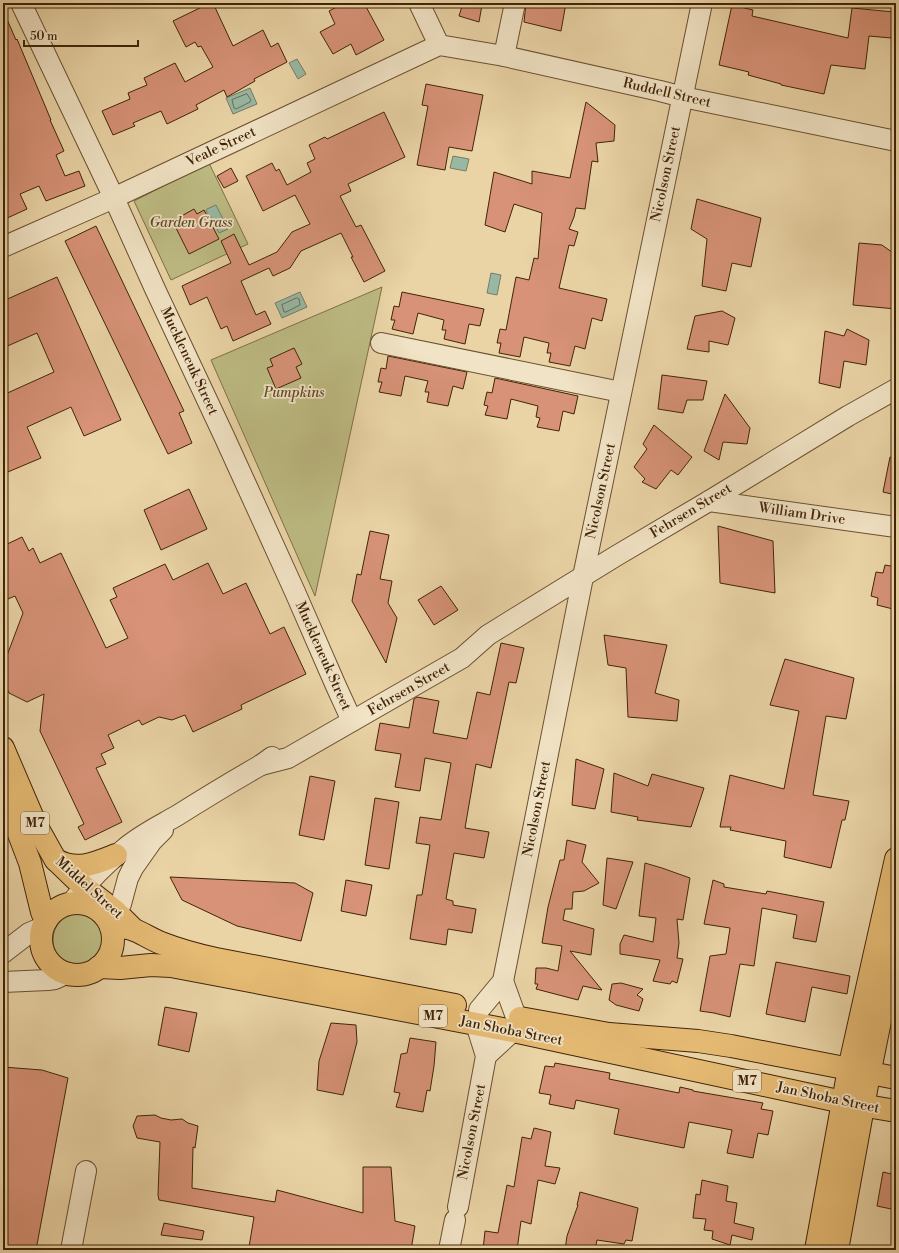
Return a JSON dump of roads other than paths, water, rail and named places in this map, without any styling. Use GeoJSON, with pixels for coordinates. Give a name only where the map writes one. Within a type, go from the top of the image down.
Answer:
{"type":"FeatureCollection","features":[{"type":"Feature","properties":{"kind":"main road","name":"Middel Street"},"geometry":{"type":"LineString","coordinates":[[3,748],[36,825],[55,859],[80,898]]}},
{"type":"Feature","properties":{"kind":"main road","name":"Middel Street"},"geometry":{"type":"LineString","coordinates":[[3,792],[30,863],[44,924]]}},
{"type":"Feature","properties":{"kind":"main road","name":"Middel Street"},"geometry":{"type":"LineString","coordinates":[[36,825],[38,839],[57,876],[80,898],[117,922]]}},
{"type":"Feature","properties":{"kind":"main road"},"geometry":{"type":"LineString","coordinates":[[55,859],[63,864],[88,866],[116,855]]}},
{"type":"Feature","properties":{"kind":"main road"},"geometry":{"type":"LineString","coordinates":[[837,1250],[859,1087],[896,858]]}},
{"type":"Feature","properties":{"kind":"main road"},"geometry":{"type":"LineString","coordinates":[[44,924],[52,913],[61,906],[80,898]]}},
{"type":"Feature","properties":{"kind":"main road"},"geometry":{"type":"LineString","coordinates":[[99,967],[105,962],[112,948],[117,922]]}},
{"type":"Feature","properties":{"kind":"main road","name":"Jan Shoba Street"},"geometry":{"type":"LineString","coordinates":[[117,922],[178,950],[477,1017]]}},
{"type":"Feature","properties":{"kind":"main road","name":"M7"},"geometry":{"type":"LineString","coordinates":[[44,924],[42,942],[46,956],[55,967],[68,973],[84,974],[99,967]]}},
{"type":"Feature","properties":{"kind":"main road"},"geometry":{"type":"LineString","coordinates":[[816,1250],[896,942]]}},
{"type":"Feature","properties":{"kind":"main road","name":"Jan Shoba Street"},"geometry":{"type":"LineString","coordinates":[[99,967],[120,968],[151,965],[171,966],[477,1017],[859,1087],[896,1078]]}},
{"type":"Feature","properties":{"kind":"main road","name":"Jan Shoba Street"},"geometry":{"type":"LineString","coordinates":[[514,1024],[609,1034],[698,1041],[731,1046],[859,1087],[896,1111]]}},
{"type":"Feature","properties":{"kind":"main road"},"geometry":{"type":"LineString","coordinates":[[859,1087],[896,1092]]}},
{"type":"Feature","properties":{"kind":"street","name":"Muckleneuk Street"},"geometry":{"type":"LineString","coordinates":[[21,3],[114,198],[295,592],[350,716]]}},
{"type":"Feature","properties":{"kind":"street"},"geometry":{"type":"LineString","coordinates":[[419,3],[439,45]]}},
{"type":"Feature","properties":{"kind":"street"},"geometry":{"type":"LineString","coordinates":[[504,56],[515,3]]}},
{"type":"Feature","properties":{"kind":"street","name":"Nicolson Street"},"geometry":{"type":"LineString","coordinates":[[449,1250],[486,1056],[477,1017],[503,980],[583,577],[702,3]]}},
{"type":"Feature","properties":{"kind":"street","name":"Veale Street"},"geometry":{"type":"LineString","coordinates":[[3,247],[114,198],[439,45]]}},
{"type":"Feature","properties":{"kind":"street","name":"Ruddell Street"},"geometry":{"type":"LineString","coordinates":[[439,45],[504,56],[683,97],[892,140]]}},
{"type":"Feature","properties":{"kind":"street"},"geometry":{"type":"LineString","coordinates":[[381,343],[621,392]]}},
{"type":"Feature","properties":{"kind":"street","name":"Fehrsen Street"},"geometry":{"type":"LineString","coordinates":[[80,898],[103,867],[147,831],[176,816],[280,752],[350,716],[446,654],[468,643],[488,636],[616,556],[848,416],[896,389]]}},
{"type":"Feature","properties":{"kind":"street","name":"William Drive"},"geometry":{"type":"LineString","coordinates":[[709,501],[896,527]]}},
{"type":"Feature","properties":{"kind":"street","name":"Fehrsen Street"},"geometry":{"type":"LineString","coordinates":[[117,922],[128,878],[133,868],[152,841],[176,816]]}},
{"type":"Feature","properties":{"kind":"street"},"geometry":{"type":"LineString","coordinates":[[3,953],[29,933],[44,924]]}},
{"type":"Feature","properties":{"kind":"street"},"geometry":{"type":"LineString","coordinates":[[3,982],[48,980],[55,979],[68,973]]}},
{"type":"Feature","properties":{"kind":"street"},"geometry":{"type":"LineString","coordinates":[[486,1056],[514,1024],[503,980]]}},
{"type":"Feature","properties":{"kind":"street"},"geometry":{"type":"LineString","coordinates":[[71,1250],[86,1171]]}},
{"type":"Feature","properties":{"kind":"water"},"geometry":{"type":"Polygon","coordinates":[[[297,59],[306,74],[298,79],[289,63],[297,59]]]}},
{"type":"Feature","properties":{"kind":"water"},"geometry":{"type":"Polygon","coordinates":[[[250,88],[257,104],[233,114],[226,98],[250,88]]]}},
{"type":"Feature","properties":{"kind":"water"},"geometry":{"type":"Polygon","coordinates":[[[453,156],[469,159],[466,171],[450,168],[453,156]]]}},
{"type":"Feature","properties":{"kind":"water"},"geometry":{"type":"Polygon","coordinates":[[[216,205],[228,229],[219,233],[210,215],[206,211],[207,209],[216,205]]]}},
{"type":"Feature","properties":{"kind":"water"},"geometry":{"type":"Polygon","coordinates":[[[491,273],[501,275],[497,295],[487,293],[491,273]]]}},
{"type":"Feature","properties":{"kind":"water"},"geometry":{"type":"Polygon","coordinates":[[[300,292],[307,307],[282,318],[275,303],[300,292]]]}},
{"type":"Feature","properties":{"kind":"park label","name":"Garden Grass"},"geometry":{"type":"Point","coordinates":[191,223]}},
{"type":"Feature","properties":{"kind":"park label","name":"Pumpkins"},"geometry":{"type":"Point","coordinates":[294,393]}}]}
